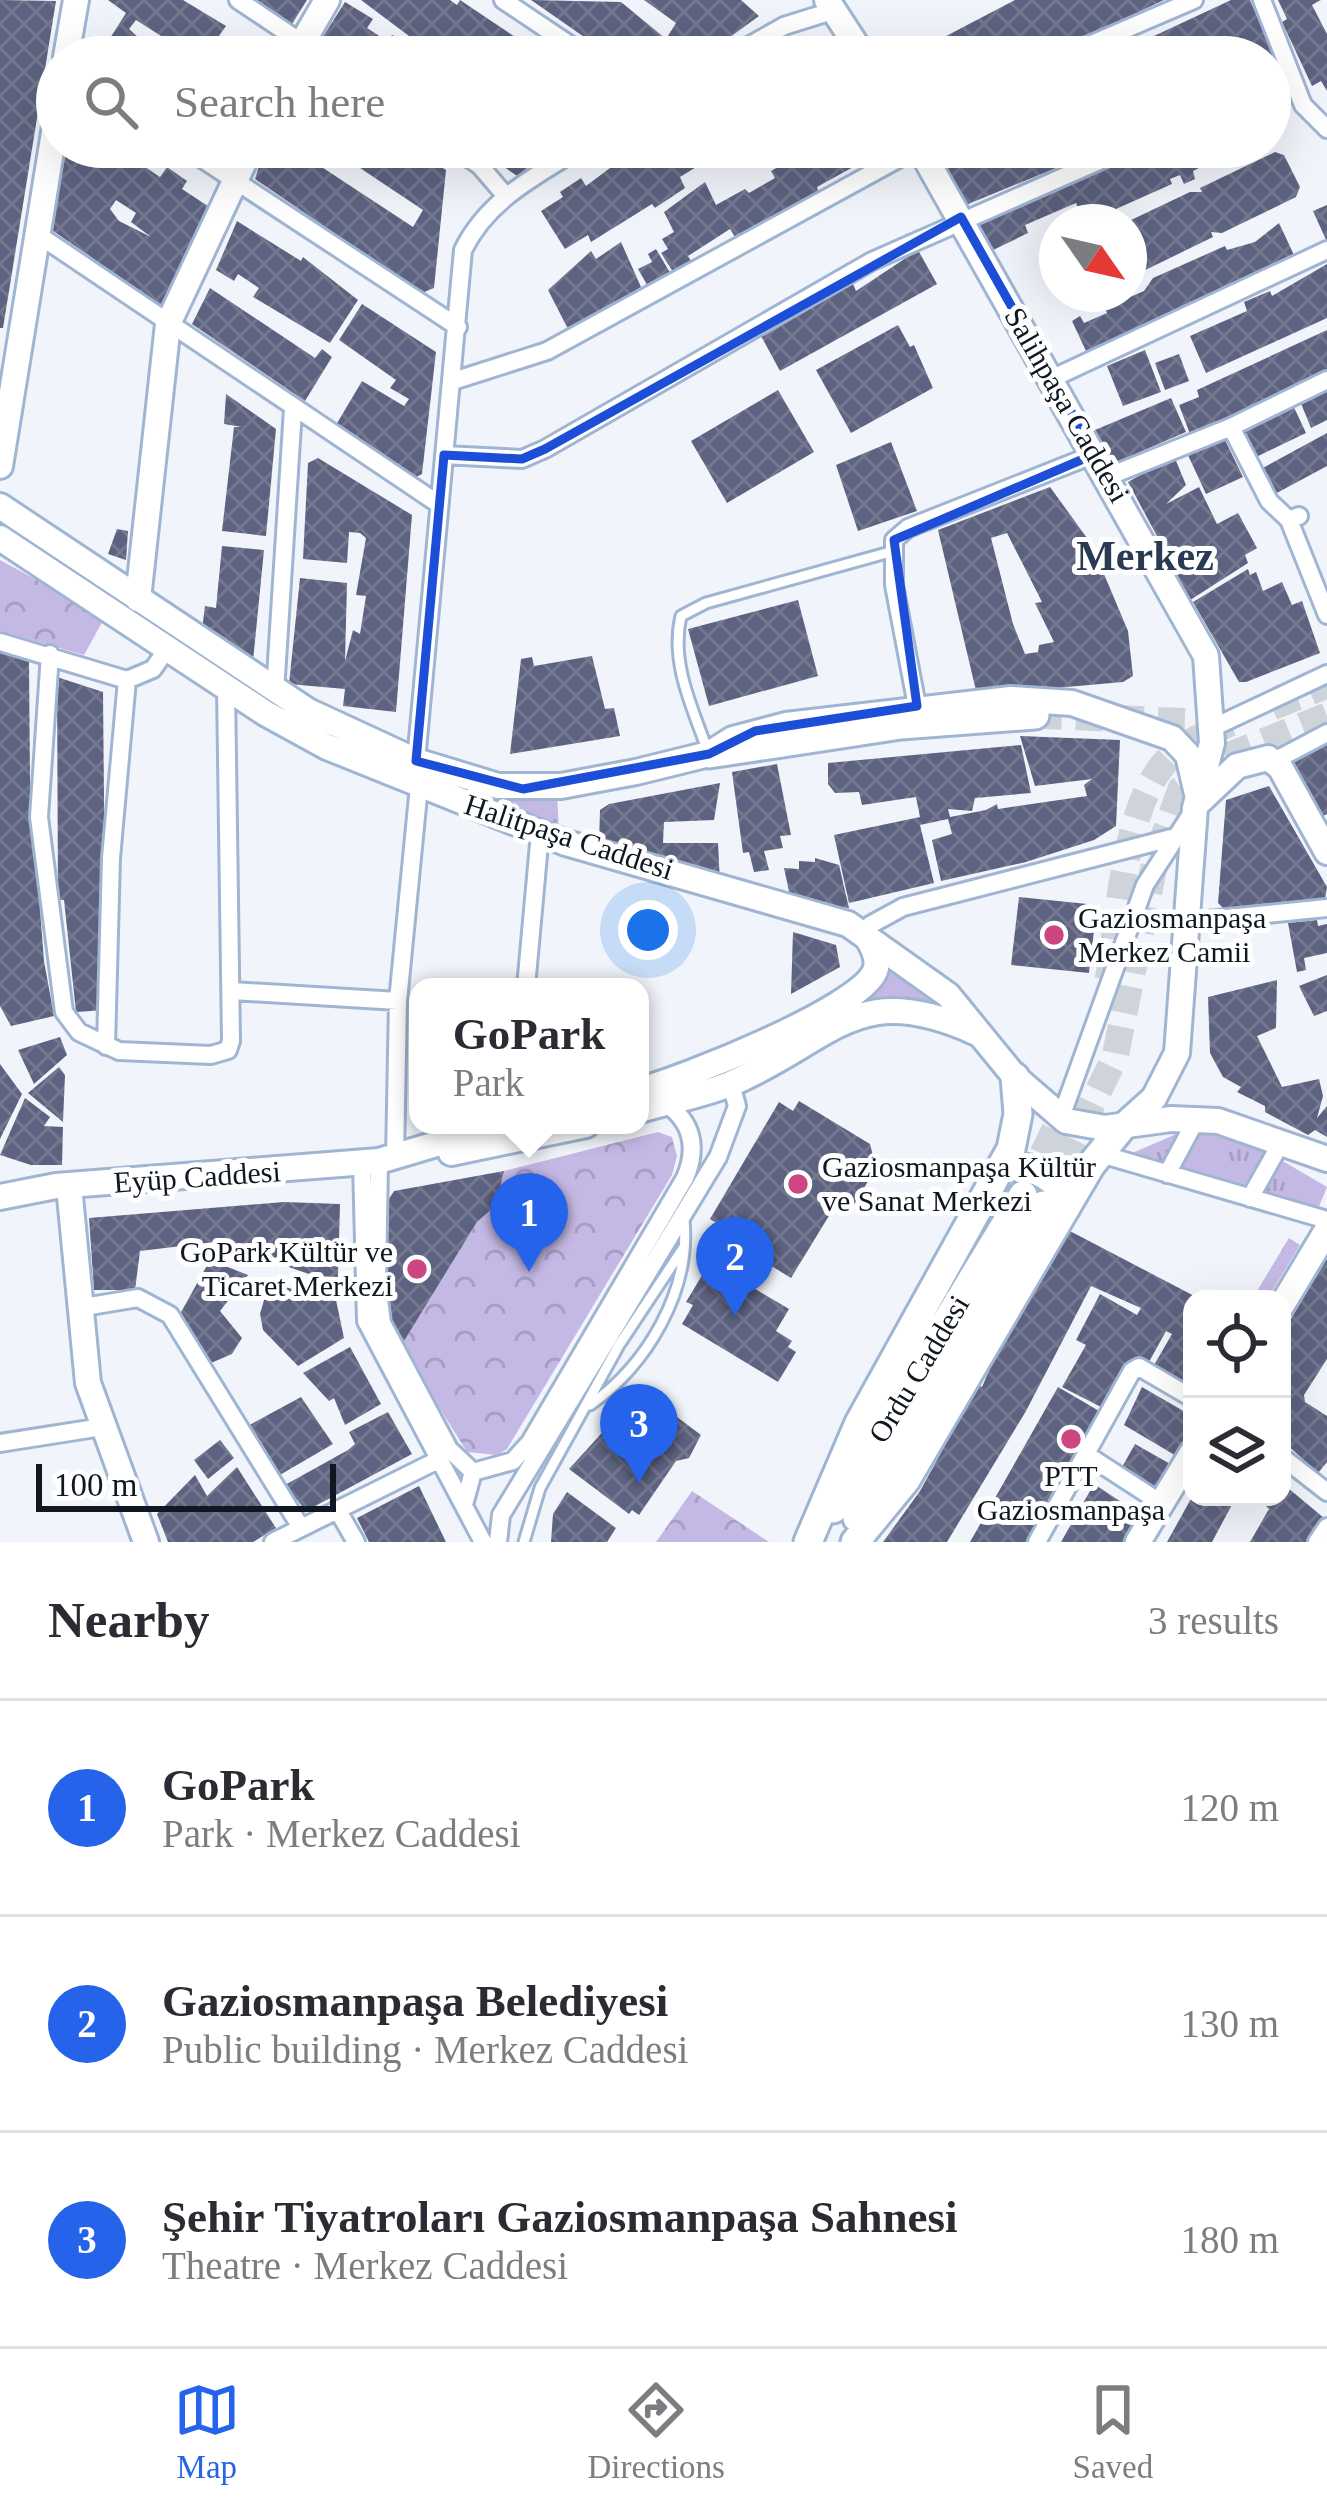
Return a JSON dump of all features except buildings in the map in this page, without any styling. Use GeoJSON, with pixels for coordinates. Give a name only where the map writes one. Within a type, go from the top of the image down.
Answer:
{"type":"FeatureCollection","features":[{"type":"Feature","properties":{"kind":"main road"},"geometry":{"type":"LineString","coordinates":[[70,36],[76,0]]}},
{"type":"Feature","properties":{"kind":"main road"},"geometry":{"type":"LineString","coordinates":[[306,36],[327,0]]}},
{"type":"Feature","properties":{"kind":"main road"},"geometry":{"type":"LineString","coordinates":[[831,5],[851,36]]}},
{"type":"Feature","properties":{"kind":"main road"},"geometry":{"type":"LineString","coordinates":[[0,466],[9,380],[48,168]]}},
{"type":"Feature","properties":{"kind":"main road"},"geometry":{"type":"LineString","coordinates":[[138,599],[168,324],[241,168]]}},
{"type":"Feature","properties":{"kind":"main road","name":"Salihpaşa Caddesi"},"geometry":{"type":"LineString","coordinates":[[932,168],[1195,631],[1208,670],[1212,728],[1196,801],[1174,1065],[1154,1098],[1122,1126]]}},
{"type":"Feature","properties":{"kind":"main road","name":"Halitpaşa Caddesi"},"geometry":{"type":"LineString","coordinates":[[0,506],[275,692],[417,773],[540,833],[867,929],[948,994],[1015,1077],[1066,1121],[1094,1128],[1197,1118],[1241,1127],[1327,1159]]}},
{"type":"Feature","properties":{"kind":"main road","name":"Halitpaşa Caddesi"},"geometry":{"type":"LineString","coordinates":[[0,538],[310,739],[417,773],[523,789],[709,754],[755,731],[917,706],[1011,699],[1102,711],[1149,726],[1182,746],[1196,801]]}},
{"type":"Feature","properties":{"kind":"main road"},"geometry":{"type":"LineString","coordinates":[[709,754],[901,725],[1035,715]]}},
{"type":"Feature","properties":{"kind":"main road"},"geometry":{"type":"LineString","coordinates":[[1196,801],[1237,766],[1259,757],[1274,761],[1327,852]]}},
{"type":"Feature","properties":{"kind":"main road"},"geometry":{"type":"LineString","coordinates":[[649,1087],[700,1069],[859,990],[875,971],[877,958],[867,929]]}},
{"type":"Feature","properties":{"kind":"main road"},"geometry":{"type":"LineString","coordinates":[[652,1106],[730,1084],[882,1008],[929,1014],[986,1037]]}},
{"type":"Feature","properties":{"kind":"main road"},"geometry":{"type":"LineString","coordinates":[[700,1069],[730,1084]]}},
{"type":"Feature","properties":{"kind":"main road"},"geometry":{"type":"LineString","coordinates":[[810,1542],[859,1423],[1017,1134],[1015,1077]]}},
{"type":"Feature","properties":{"kind":"main road"},"geometry":{"type":"LineString","coordinates":[[1044,1202],[1122,1126]]}},
{"type":"Feature","properties":{"kind":"main road","name":"Eyüp Caddesi"},"geometry":{"type":"LineString","coordinates":[[0,1198],[69,1186],[416,1160],[497,1134]]}},
{"type":"Feature","properties":{"kind":"main road"},"geometry":{"type":"LineString","coordinates":[[855,1542],[906,1480],[1044,1202],[1052,1179],[1033,1169],[1002,1166]]}},
{"type":"Feature","properties":{"kind":"main road"},"geometry":{"type":"LineString","coordinates":[[69,1186],[88,1383],[146,1542]]}},
{"type":"Feature","properties":{"kind":"main road","name":"Ordu Caddesi"},"geometry":{"type":"LineString","coordinates":[[810,1542],[1044,1202]]}},
{"type":"Feature","properties":{"kind":"main road","name":"Ordu Caddesi"},"geometry":{"type":"LineString","coordinates":[[842,1542],[1044,1202]]}},
{"type":"Feature","properties":{"kind":"main road"},"geometry":{"type":"LineString","coordinates":[[1291,1290],[1327,1230]]}},
{"type":"Feature","properties":{"kind":"main road"},"geometry":{"type":"LineString","coordinates":[[1138,1542],[1183,1468]]}},
{"type":"Feature","properties":{"kind":"street"},"geometry":{"type":"LineString","coordinates":[[238,0],[281,36]]}},
{"type":"Feature","properties":{"kind":"street"},"geometry":{"type":"LineString","coordinates":[[503,0],[557,36]]}},
{"type":"Feature","properties":{"kind":"street"},"geometry":{"type":"LineString","coordinates":[[1110,36],[1194,0]]}},
{"type":"Feature","properties":{"kind":"street"},"geometry":{"type":"LineString","coordinates":[[1262,0],[1276,36]]}},
{"type":"Feature","properties":{"kind":"street"},"geometry":{"type":"LineString","coordinates":[[766,36],[831,5]]}},
{"type":"Feature","properties":{"kind":"street"},"geometry":{"type":"LineString","coordinates":[[1291,74],[1303,105],[1327,129]]}},
{"type":"Feature","properties":{"kind":"street"},"geometry":{"type":"LineString","coordinates":[[214,168],[458,327]]}},
{"type":"Feature","properties":{"kind":"street"},"geometry":{"type":"LineString","coordinates":[[482,168],[505,195]]}},
{"type":"Feature","properties":{"kind":"street"},"geometry":{"type":"LineString","coordinates":[[512,1497],[449,1449],[366,1321],[463,250],[475,226],[505,195],[548,168]]}},
{"type":"Feature","properties":{"kind":"street"},"geometry":{"type":"LineString","coordinates":[[453,381],[547,352],[882,168]]}},
{"type":"Feature","properties":{"kind":"street"},"geometry":{"type":"LineString","coordinates":[[444,455],[522,459],[545,449],[872,261],[961,217],[1080,168]]}},
{"type":"Feature","properties":{"kind":"street"},"geometry":{"type":"LineString","coordinates":[[37,234],[437,503]]}},
{"type":"Feature","properties":{"kind":"street"},"geometry":{"type":"LineString","coordinates":[[1053,378],[1327,250]]}},
{"type":"Feature","properties":{"kind":"street"},"geometry":{"type":"LineString","coordinates":[[917,706],[890,552],[893,540],[908,528],[1231,427],[1327,380]]}},
{"type":"Feature","properties":{"kind":"street"},"geometry":{"type":"LineString","coordinates":[[275,692],[293,410]]}},
{"type":"Feature","properties":{"kind":"street"},"geometry":{"type":"LineString","coordinates":[[1231,427],[1269,501],[1294,518],[1327,615]]}},
{"type":"Feature","properties":{"kind":"street"},"geometry":{"type":"LineString","coordinates":[[0,642],[127,680],[152,669],[166,649]]}},
{"type":"Feature","properties":{"kind":"street"},"geometry":{"type":"LineString","coordinates":[[50,654],[38,817],[64,1012],[79,1032],[135,1054],[222,1054],[231,1041],[226,687]]}},
{"type":"Feature","properties":{"kind":"street"},"geometry":{"type":"LineString","coordinates":[[1212,728],[1327,674]]}},
{"type":"Feature","properties":{"kind":"street"},"geometry":{"type":"LineString","coordinates":[[106,1046],[111,858],[127,680]]}},
{"type":"Feature","properties":{"kind":"street"},"geometry":{"type":"LineString","coordinates":[[1274,761],[1327,733]]}},
{"type":"Feature","properties":{"kind":"street"},"geometry":{"type":"LineString","coordinates":[[1065,1106],[1145,885],[1196,801]]}},
{"type":"Feature","properties":{"kind":"street"},"geometry":{"type":"LineString","coordinates":[[527,978],[540,833]]}},
{"type":"Feature","properties":{"kind":"street"},"geometry":{"type":"LineString","coordinates":[[867,929],[903,907],[1171,838]]}},
{"type":"Feature","properties":{"kind":"street"},"geometry":{"type":"LineString","coordinates":[[1188,922],[1327,908]]}},
{"type":"Feature","properties":{"kind":"street"},"geometry":{"type":"LineString","coordinates":[[232,991],[398,1001]]}},
{"type":"Feature","properties":{"kind":"street"},"geometry":{"type":"LineString","coordinates":[[582,1366],[682,1213],[730,1128],[737,1106],[730,1084]]}},
{"type":"Feature","properties":{"kind":"street"},"geometry":{"type":"LineString","coordinates":[[498,1542],[501,1515],[692,1162],[689,1129],[652,1106]]}},
{"type":"Feature","properties":{"kind":"street"},"geometry":{"type":"LineString","coordinates":[[1167,1174],[1197,1118]]}},
{"type":"Feature","properties":{"kind":"street"},"geometry":{"type":"LineString","coordinates":[[1250,1198],[1276,1150]]}},
{"type":"Feature","properties":{"kind":"street"},"geometry":{"type":"LineString","coordinates":[[1111,1157],[1327,1220]]}},
{"type":"Feature","properties":{"kind":"street"},"geometry":{"type":"LineString","coordinates":[[78,1308],[138,1298],[170,1315],[300,1526]]}},
{"type":"Feature","properties":{"kind":"street"},"geometry":{"type":"LineString","coordinates":[[1036,1542],[1132,1371],[1139,1367],[1183,1393]]}},
{"type":"Feature","properties":{"kind":"street"},"geometry":{"type":"LineString","coordinates":[[406,1388],[483,1542]]}},
{"type":"Feature","properties":{"kind":"street"},"geometry":{"type":"LineString","coordinates":[[465,1501],[482,1471],[521,1454],[569,1388]]}},
{"type":"Feature","properties":{"kind":"street"},"geometry":{"type":"LineString","coordinates":[[0,1443],[102,1427]]}},
{"type":"Feature","properties":{"kind":"street"},"geometry":{"type":"LineString","coordinates":[[1087,1455],[1161,1503]]}},
{"type":"Feature","properties":{"kind":"street"},"geometry":{"type":"LineString","coordinates":[[273,1542],[440,1459]]}},
{"type":"Feature","properties":{"kind":"street"},"geometry":{"type":"LineString","coordinates":[[1291,1464],[1321,1488],[1327,1467]]}},
{"type":"Feature","properties":{"kind":"street"},"geometry":{"type":"LineString","coordinates":[[465,1501],[482,1514],[501,1515]]}},
{"type":"Feature","properties":{"kind":"street"},"geometry":{"type":"LineString","coordinates":[[337,1509],[356,1542]]}},
{"type":"Feature","properties":{"kind":"street"},"geometry":{"type":"LineString","coordinates":[[1317,1542],[1327,1527]]}},
{"type":"Feature","properties":{"kind":"lane"},"geometry":{"type":"LineString","coordinates":[[709,754],[683,681],[676,638],[680,616],[706,602],[890,552]]}},
{"type":"Feature","properties":{"kind":"lane"},"geometry":{"type":"LineString","coordinates":[[590,1405],[623,1376],[675,1299],[684,1247],[682,1213]]}},
{"type":"Feature","properties":{"kind":"lane"},"geometry":{"type":"LineString","coordinates":[[524,1542],[540,1488],[590,1405],[619,1345],[684,1247]]}},
{"type":"Feature","properties":{"kind":"highlighted area"},"geometry":{"type":"Polygon","coordinates":[[[961,217],[1095,454],[894,540],[917,706],[755,731],[709,754],[523,789],[416,761],[444,455],[522,459],[545,449],[961,217]]]}},
{"type":"Feature","properties":{"kind":"green space"},"geometry":{"type":"Polygon","coordinates":[[[0,560],[105,617],[84,655],[0,631],[0,560]]]}},
{"type":"Feature","properties":{"kind":"green space"},"geometry":{"type":"Polygon","coordinates":[[[473,788],[557,794],[559,832],[471,796],[473,788]]]}},
{"type":"Feature","properties":{"kind":"green space"},"geometry":{"type":"Polygon","coordinates":[[[891,969],[930,998],[926,1004],[885,998],[871,1003],[869,994],[891,969]]]}},
{"type":"Feature","properties":{"kind":"green space"},"geometry":{"type":"Polygon","coordinates":[[[658,1132],[672,1137],[677,1156],[672,1175],[507,1449],[497,1455],[467,1452],[401,1346],[477,1222],[496,1204],[504,1171],[658,1132]]]}},
{"type":"Feature","properties":{"kind":"green space"},"geometry":{"type":"Polygon","coordinates":[[[1181,1132],[1162,1169],[1123,1157],[1181,1132]]]}},
{"type":"Feature","properties":{"kind":"green space"},"geometry":{"type":"Polygon","coordinates":[[[1197,1132],[1267,1148],[1247,1190],[1178,1170],[1197,1132]]]}},
{"type":"Feature","properties":{"kind":"green space"},"geometry":{"type":"Polygon","coordinates":[[[1281,1160],[1327,1187],[1316,1214],[1259,1196],[1281,1160]]]}},
{"type":"Feature","properties":{"kind":"green space"},"geometry":{"type":"Polygon","coordinates":[[[1289,1238],[1300,1245],[1273,1290],[1258,1290],[1289,1238]]]}},
{"type":"Feature","properties":{"kind":"green space"},"geometry":{"type":"Polygon","coordinates":[[[692,1491],[769,1542],[656,1542],[692,1491]]]}},
{"type":"Feature","properties":{"kind":"tunnel"},"geometry":{"type":"LineString","coordinates":[[1272,707],[1327,685]]}},
{"type":"Feature","properties":{"kind":"tunnel"},"geometry":{"type":"LineString","coordinates":[[1035,715],[1218,723]]}},
{"type":"Feature","properties":{"kind":"tunnel"},"geometry":{"type":"LineString","coordinates":[[1045,1201],[1115,1057],[1155,861],[1181,789],[1228,756],[1327,716]]}},
{"type":"Feature","properties":{"kind":"tunnel"},"geometry":{"type":"LineString","coordinates":[[1108,980],[1126,861],[1143,800],[1172,755],[1230,723]]}},
{"type":"Feature","properties":{"kind":"tunnel"},"geometry":{"type":"LineString","coordinates":[[1025,1191],[1071,1096]]}},
{"type":"Feature","properties":{"kind":"place","name":"Gaziosmanpaşa Merkez Camii"},"geometry":{"type":"Point","coordinates":[1054,935]}},
{"type":"Feature","properties":{"kind":"place","name":"Gaziosmanpaşa Kültür ve Sanat Merkezi"},"geometry":{"type":"Point","coordinates":[798,1184]}},
{"type":"Feature","properties":{"kind":"place","name":"GoPark Kültür ve Ticaret Merkezi"},"geometry":{"type":"Point","coordinates":[417,1269]}},
{"type":"Feature","properties":{"kind":"place","name":"GoPark"},"geometry":{"type":"Point","coordinates":[529,1272]}},
{"type":"Feature","properties":{"kind":"place","name":"Gaziosmanpaşa Belediyesi"},"geometry":{"type":"Point","coordinates":[735,1316]}},
{"type":"Feature","properties":{"kind":"place","name":"PTT Gaziosmanpaşa"},"geometry":{"type":"Point","coordinates":[1071,1439]}},
{"type":"Feature","properties":{"kind":"place","name":"Şehir Tiyatroları Gaziosmanpaşa Sahnesi"},"geometry":{"type":"Point","coordinates":[639,1483]}},
{"type":"Feature","properties":{"kind":"district","name":"Merkez"},"geometry":{"type":"Point","coordinates":[1145,555]}}]}
